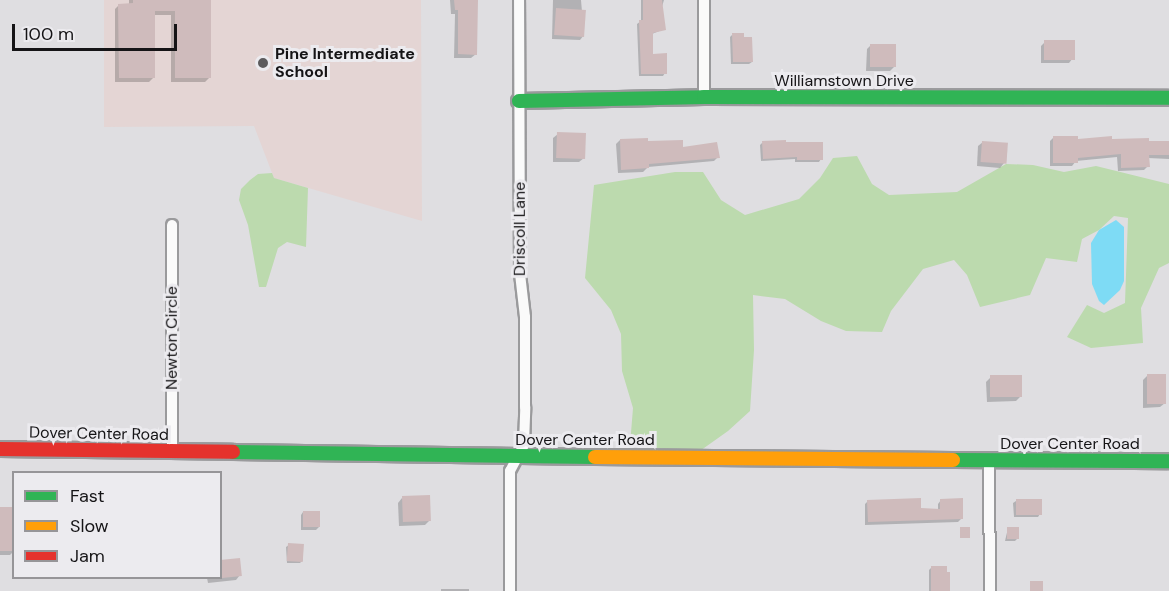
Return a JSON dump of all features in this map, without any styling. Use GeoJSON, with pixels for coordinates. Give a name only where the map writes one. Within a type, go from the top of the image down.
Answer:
{"type":"FeatureCollection","features":[{"type":"Feature","properties":{"kind":"street","name":"Driscoll Lane"},"geometry":{"type":"LineString","coordinates":[[510,591],[510,471],[524,445],[525,407],[525,317],[520,274],[519,0]]}},
{"type":"Feature","properties":{"kind":"street"},"geometry":{"type":"LineString","coordinates":[[704,0],[704,98]]}},
{"type":"Feature","properties":{"kind":"street","name":"Williamstown Drive"},"geometry":{"type":"LineString","coordinates":[[519,101],[704,98],[1169,98]]}},
{"type":"Feature","properties":{"kind":"street","name":"Newton Circle"},"geometry":{"type":"LineString","coordinates":[[172,225],[172,451]]}},
{"type":"Feature","properties":{"kind":"street","name":"Dover Center Road"},"geometry":{"type":"LineString","coordinates":[[0,449],[517,457],[1169,460]]}},
{"type":"Feature","properties":{"kind":"street"},"geometry":{"type":"LineString","coordinates":[[989,460],[990,591]]}},
{"type":"Feature","properties":{"kind":"shaded area","name":"Pine Intermediate School"},"geometry":{"type":"Polygon","coordinates":[[[104,0],[421,0],[422,221],[274,178],[254,126],[104,127],[104,0]]]}},
{"type":"Feature","properties":{"kind":"green space"},"geometry":{"type":"Polygon","coordinates":[[[857,156],[872,184],[889,195],[957,192],[1006,164],[1033,165],[1064,172],[1096,166],[1169,184],[1169,263],[1159,268],[1141,308],[1143,343],[1091,348],[1067,337],[1087,305],[1104,313],[1125,303],[1128,218],[1114,216],[1099,230],[1082,239],[1077,262],[1046,258],[1030,295],[980,307],[967,275],[954,260],[923,269],[891,311],[882,332],[846,331],[821,321],[785,299],[753,295],[754,350],[750,411],[728,431],[697,453],[630,445],[633,408],[622,371],[621,334],[611,310],[585,278],[594,185],[675,172],[703,172],[721,200],[745,215],[799,199],[820,178],[833,158],[857,156]]]}},
{"type":"Feature","properties":{"kind":"green space"},"geometry":{"type":"Polygon","coordinates":[[[272,173],[274,178],[308,188],[306,247],[287,242],[278,248],[266,287],[259,287],[248,225],[239,200],[241,189],[250,180],[258,174],[272,173]]]}},
{"type":"Feature","properties":{"kind":"water"},"geometry":{"type":"Polygon","coordinates":[[[1116,220],[1124,227],[1124,281],[1120,290],[1104,305],[1099,301],[1092,284],[1091,243],[1099,230],[1116,220]]]}},
{"type":"Feature","properties":{"kind":"building"},"geometry":{"type":"Polygon","coordinates":[[[133,0],[211,0],[211,78],[175,78],[175,11],[155,11],[155,78],[119,78],[118,4],[133,3],[133,0]]]}},
{"type":"Feature","properties":{"kind":"building"},"geometry":{"type":"Polygon","coordinates":[[[454,0],[478,0],[477,55],[458,54],[458,10],[455,10],[454,0]]]}},
{"type":"Feature","properties":{"kind":"building"},"geometry":{"type":"Polygon","coordinates":[[[643,0],[662,0],[666,30],[653,33],[653,54],[667,53],[667,74],[641,74],[639,20],[643,20],[643,0]]]}},
{"type":"Feature","properties":{"kind":"building"},"geometry":{"type":"Polygon","coordinates":[[[556,8],[586,10],[584,37],[554,35],[556,8]]]}},
{"type":"Feature","properties":{"kind":"building"},"geometry":{"type":"Polygon","coordinates":[[[732,33],[744,33],[744,37],[752,37],[753,62],[733,62],[732,33]]]}},
{"type":"Feature","properties":{"kind":"building"},"geometry":{"type":"Polygon","coordinates":[[[1044,40],[1075,40],[1075,60],[1044,60],[1044,40]]]}},
{"type":"Feature","properties":{"kind":"building"},"geometry":{"type":"Polygon","coordinates":[[[870,44],[896,44],[896,67],[870,67],[870,44]]]}},
{"type":"Feature","properties":{"kind":"building"},"geometry":{"type":"Polygon","coordinates":[[[557,132],[586,133],[585,159],[556,158],[557,132]]]}},
{"type":"Feature","properties":{"kind":"building"},"geometry":{"type":"Polygon","coordinates":[[[1053,136],[1078,136],[1078,139],[1112,136],[1112,139],[1149,138],[1149,141],[1169,141],[1169,155],[1149,155],[1150,167],[1121,168],[1121,154],[1078,158],[1078,163],[1053,163],[1053,136]]]}},
{"type":"Feature","properties":{"kind":"building"},"geometry":{"type":"Polygon","coordinates":[[[648,138],[648,141],[683,140],[683,147],[717,142],[720,158],[649,164],[649,168],[621,170],[620,139],[648,138]]]}},
{"type":"Feature","properties":{"kind":"building"},"geometry":{"type":"Polygon","coordinates":[[[786,140],[786,142],[823,142],[823,160],[797,160],[797,157],[763,159],[762,141],[786,140]]]}},
{"type":"Feature","properties":{"kind":"building"},"geometry":{"type":"Polygon","coordinates":[[[982,141],[1008,143],[1006,164],[981,162],[982,141]]]}},
{"type":"Feature","properties":{"kind":"building"},"geometry":{"type":"Polygon","coordinates":[[[1147,374],[1166,374],[1166,404],[1147,404],[1147,374]]]}},
{"type":"Feature","properties":{"kind":"building"},"geometry":{"type":"Polygon","coordinates":[[[990,375],[1022,375],[1022,397],[990,397],[990,375]]]}},
{"type":"Feature","properties":{"kind":"building"},"geometry":{"type":"Polygon","coordinates":[[[430,495],[431,521],[403,522],[402,496],[430,495]]]}},
{"type":"Feature","properties":{"kind":"building"},"geometry":{"type":"Polygon","coordinates":[[[921,498],[921,508],[940,509],[940,499],[963,498],[963,519],[868,522],[867,500],[921,498]]]}},
{"type":"Feature","properties":{"kind":"building"},"geometry":{"type":"Polygon","coordinates":[[[1016,499],[1042,499],[1042,515],[1016,515],[1016,499]]]}},
{"type":"Feature","properties":{"kind":"building"},"geometry":{"type":"Polygon","coordinates":[[[0,507],[12,507],[12,551],[0,551],[0,507]]]}},
{"type":"Feature","properties":{"kind":"building"},"geometry":{"type":"Polygon","coordinates":[[[303,511],[320,511],[320,527],[303,527],[303,511]]]}},
{"type":"Feature","properties":{"kind":"building"},"geometry":{"type":"Polygon","coordinates":[[[960,527],[970,527],[970,538],[960,538],[960,527]]]}},
{"type":"Feature","properties":{"kind":"building"},"geometry":{"type":"Polygon","coordinates":[[[1007,527],[1019,527],[1019,539],[1007,539],[1007,527]]]}},
{"type":"Feature","properties":{"kind":"building"},"geometry":{"type":"Polygon","coordinates":[[[288,543],[304,544],[303,562],[287,561],[288,543]]]}},
{"type":"Feature","properties":{"kind":"building"},"geometry":{"type":"Polygon","coordinates":[[[240,558],[242,576],[222,578],[222,560],[240,558]]]}},
{"type":"Feature","properties":{"kind":"building"},"geometry":{"type":"Polygon","coordinates":[[[931,566],[947,566],[947,572],[950,572],[950,591],[931,591],[931,566]]]}},
{"type":"Feature","properties":{"kind":"building"},"geometry":{"type":"Polygon","coordinates":[[[1030,581],[1043,581],[1043,591],[1030,591],[1030,581]]]}},
{"type":"Feature","properties":{"kind":"traffic: fast"},"geometry":{"type":"LineString","coordinates":[[519,101],[704,97],[1169,98]]}},
{"type":"Feature","properties":{"kind":"traffic: fast"},"geometry":{"type":"LineString","coordinates":[[233,452],[595,457]]}},
{"type":"Feature","properties":{"kind":"traffic: fast"},"geometry":{"type":"LineString","coordinates":[[953,460],[1169,461]]}},
{"type":"Feature","properties":{"kind":"traffic: slow"},"geometry":{"type":"LineString","coordinates":[[595,457],[953,460]]}},
{"type":"Feature","properties":{"kind":"traffic: jam"},"geometry":{"type":"LineString","coordinates":[[0,449],[233,452]]}},
{"type":"Feature","properties":{"kind":"place","name":"Pine Intermediate School"},"geometry":{"type":"Point","coordinates":[263,63]}}]}
